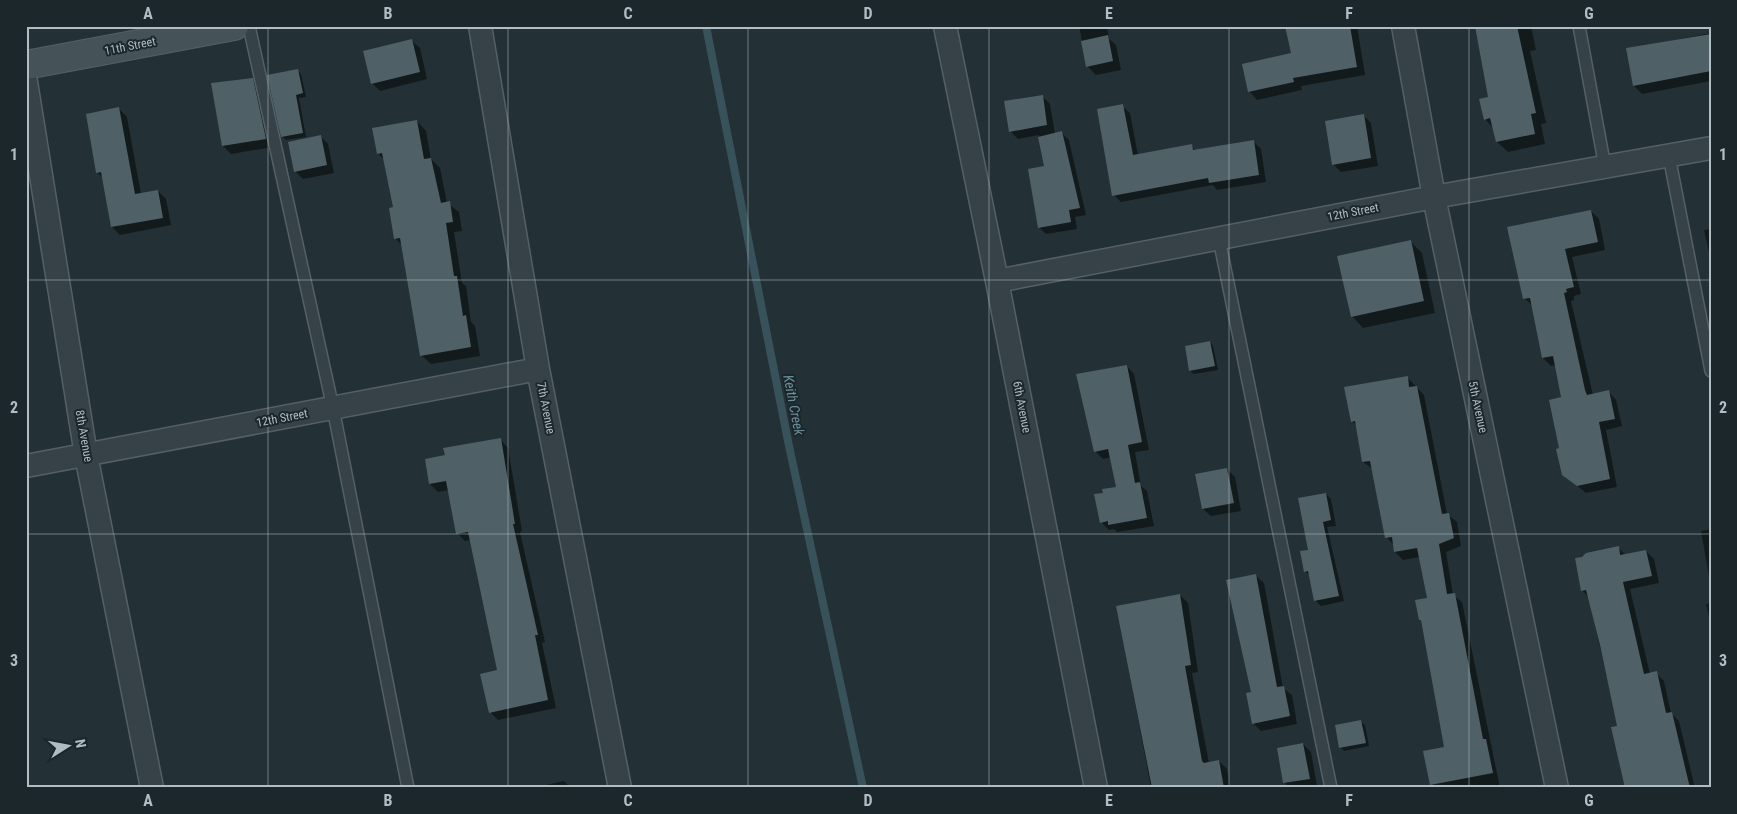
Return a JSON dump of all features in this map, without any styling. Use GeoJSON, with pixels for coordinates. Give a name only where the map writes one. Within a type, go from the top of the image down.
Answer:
{"type":"FeatureCollection","features":[{"type":"Feature","properties":{"kind":"main road","name":"11th Street"},"geometry":{"type":"LineString","coordinates":[[26,66],[234,26]]}},
{"type":"Feature","properties":{"kind":"street","name":"7th Avenue"},"geometry":{"type":"LineString","coordinates":[[480,26],[538,369],[620,788]]}},
{"type":"Feature","properties":{"kind":"street","name":"6th Avenue"},"geometry":{"type":"LineString","coordinates":[[945,26],[1096,788]]}},
{"type":"Feature","properties":{"kind":"street","name":"5th Avenue"},"geometry":{"type":"LineString","coordinates":[[1403,26],[1434,197],[1557,788]]}},
{"type":"Feature","properties":{"kind":"street","name":"8th Avenue"},"geometry":{"type":"LineString","coordinates":[[26,82],[86,455],[152,788]]}},
{"type":"Feature","properties":{"kind":"street","name":"12th Street"},"geometry":{"type":"LineString","coordinates":[[997,281],[1434,197],[1711,148]]}},
{"type":"Feature","properties":{"kind":"street","name":"12th Street"},"geometry":{"type":"LineString","coordinates":[[26,466],[538,369]]}},
{"type":"Feature","properties":{"kind":"lane"},"geometry":{"type":"LineString","coordinates":[[249,26],[332,408],[408,788]]}},
{"type":"Feature","properties":{"kind":"lane"},"geometry":{"type":"LineString","coordinates":[[1579,26],[1605,167]]}},
{"type":"Feature","properties":{"kind":"lane"},"geometry":{"type":"LineString","coordinates":[[1669,156],[1711,371]]}},
{"type":"Feature","properties":{"kind":"lane"},"geometry":{"type":"LineString","coordinates":[[1219,239],[1332,788]]}},
{"type":"Feature","properties":{"kind":"building"},"geometry":{"type":"Polygon","coordinates":[[[1285,26],[1350,26],[1357,67],[1293,78],[1294,82],[1248,92],[1242,64],[1291,53],[1285,26]]]}},
{"type":"Feature","properties":{"kind":"building"},"geometry":{"type":"Polygon","coordinates":[[[1475,26],[1517,26],[1536,113],[1531,114],[1535,134],[1496,142],[1490,118],[1484,120],[1479,99],[1488,97],[1475,26]]]}},
{"type":"Feature","properties":{"kind":"building"},"geometry":{"type":"Polygon","coordinates":[[[1711,34],[1711,71],[1633,86],[1626,48],[1711,34]]]}},
{"type":"Feature","properties":{"kind":"building"},"geometry":{"type":"Polygon","coordinates":[[[1108,35],[1113,61],[1086,67],[1081,41],[1108,35]]]}},
{"type":"Feature","properties":{"kind":"building"},"geometry":{"type":"Polygon","coordinates":[[[412,39],[420,72],[371,84],[363,51],[412,39]]]}},
{"type":"Feature","properties":{"kind":"building"},"geometry":{"type":"Polygon","coordinates":[[[298,69],[303,93],[296,95],[303,133],[281,137],[267,75],[298,69]]]}},
{"type":"Feature","properties":{"kind":"building"},"geometry":{"type":"Polygon","coordinates":[[[253,78],[266,139],[222,146],[211,83],[253,78]]]}},
{"type":"Feature","properties":{"kind":"building"},"geometry":{"type":"Polygon","coordinates":[[[1043,95],[1047,125],[1009,132],[1004,101],[1043,95]]]}},
{"type":"Feature","properties":{"kind":"building"},"geometry":{"type":"Polygon","coordinates":[[[1123,104],[1133,155],[1192,144],[1193,150],[1254,140],[1259,175],[1209,183],[1208,178],[1112,196],[1097,109],[1123,104]]]}},
{"type":"Feature","properties":{"kind":"building"},"geometry":{"type":"Polygon","coordinates":[[[119,107],[135,194],[158,190],[163,218],[111,227],[101,172],[96,173],[86,114],[119,107]]]}},
{"type":"Feature","properties":{"kind":"building"},"geometry":{"type":"Polygon","coordinates":[[[1364,114],[1371,158],[1332,165],[1325,121],[1364,114]]]}},
{"type":"Feature","properties":{"kind":"building"},"geometry":{"type":"Polygon","coordinates":[[[417,120],[424,159],[431,158],[441,203],[450,201],[453,222],[446,223],[454,276],[457,276],[463,316],[466,315],[471,347],[420,356],[400,238],[394,239],[389,208],[393,207],[382,153],[377,154],[372,128],[417,120]]]}},
{"type":"Feature","properties":{"kind":"building"},"geometry":{"type":"Polygon","coordinates":[[[1062,131],[1080,208],[1069,210],[1071,222],[1038,228],[1028,169],[1044,166],[1038,137],[1062,131]]]}},
{"type":"Feature","properties":{"kind":"building"},"geometry":{"type":"Polygon","coordinates":[[[321,135],[327,165],[294,172],[288,142],[321,135]]]}},
{"type":"Feature","properties":{"kind":"building"},"geometry":{"type":"Polygon","coordinates":[[[1591,210],[1598,242],[1565,249],[1574,287],[1566,289],[1567,292],[1564,293],[1587,395],[1609,390],[1615,419],[1599,422],[1610,479],[1577,486],[1562,475],[1556,449],[1559,448],[1549,400],[1561,397],[1553,356],[1542,358],[1530,298],[1523,299],[1507,227],[1591,210]]]}},
{"type":"Feature","properties":{"kind":"building"},"geometry":{"type":"Polygon","coordinates":[[[1411,240],[1424,301],[1351,317],[1337,256],[1411,240]]]}},
{"type":"Feature","properties":{"kind":"building"},"geometry":{"type":"Polygon","coordinates":[[[1210,341],[1215,366],[1189,371],[1185,346],[1210,341]]]}},
{"type":"Feature","properties":{"kind":"building"},"geometry":{"type":"Polygon","coordinates":[[[1127,365],[1142,442],[1128,445],[1135,483],[1140,482],[1147,518],[1108,525],[1108,521],[1100,523],[1094,494],[1103,493],[1102,489],[1116,487],[1108,449],[1094,452],[1076,374],[1127,365]]]}},
{"type":"Feature","properties":{"kind":"building"},"geometry":{"type":"Polygon","coordinates":[[[1408,376],[1409,387],[1417,386],[1442,514],[1449,513],[1454,538],[1439,544],[1447,594],[1455,593],[1483,739],[1486,739],[1493,773],[1430,785],[1423,751],[1444,747],[1421,620],[1419,620],[1415,600],[1427,598],[1417,548],[1394,552],[1392,537],[1385,538],[1370,461],[1362,462],[1355,421],[1351,422],[1344,387],[1408,376]]]}},
{"type":"Feature","properties":{"kind":"building"},"geometry":{"type":"Polygon","coordinates":[[[501,438],[515,524],[513,524],[538,635],[535,635],[548,700],[489,713],[480,674],[497,670],[468,532],[456,534],[446,481],[429,484],[425,459],[445,455],[443,448],[501,438]]]}},
{"type":"Feature","properties":{"kind":"building"},"geometry":{"type":"Polygon","coordinates":[[[1227,468],[1234,503],[1202,509],[1195,474],[1227,468]]]}},
{"type":"Feature","properties":{"kind":"building"},"geometry":{"type":"Polygon","coordinates":[[[1326,493],[1331,520],[1323,522],[1339,596],[1314,601],[1308,571],[1304,572],[1300,551],[1308,550],[1298,498],[1326,493]]]}},
{"type":"Feature","properties":{"kind":"building"},"geometry":{"type":"Polygon","coordinates":[[[1619,546],[1620,555],[1646,550],[1652,576],[1623,582],[1644,674],[1657,671],[1666,713],[1672,712],[1690,788],[1625,788],[1611,727],[1617,726],[1600,645],[1586,590],[1581,591],[1575,558],[1582,557],[1586,553],[1619,546]]]}},
{"type":"Feature","properties":{"kind":"building"},"geometry":{"type":"Polygon","coordinates":[[[1256,574],[1277,687],[1284,686],[1290,716],[1252,724],[1246,693],[1251,692],[1226,580],[1256,574]]]}},
{"type":"Feature","properties":{"kind":"building"},"geometry":{"type":"Polygon","coordinates":[[[1180,594],[1191,665],[1185,666],[1202,761],[1204,763],[1219,760],[1224,788],[1152,788],[1116,606],[1180,594]]]}},
{"type":"Feature","properties":{"kind":"building"},"geometry":{"type":"Polygon","coordinates":[[[1361,720],[1366,743],[1339,748],[1335,725],[1361,720]]]}},
{"type":"Feature","properties":{"kind":"building"},"geometry":{"type":"Polygon","coordinates":[[[1303,743],[1310,779],[1283,783],[1277,748],[1303,743]]]}},
{"type":"Feature","properties":{"kind":"waterway","name":"Keith Creek"},"geometry":{"type":"LineString","coordinates":[[706,26],[789,446],[863,788]]}}]}
